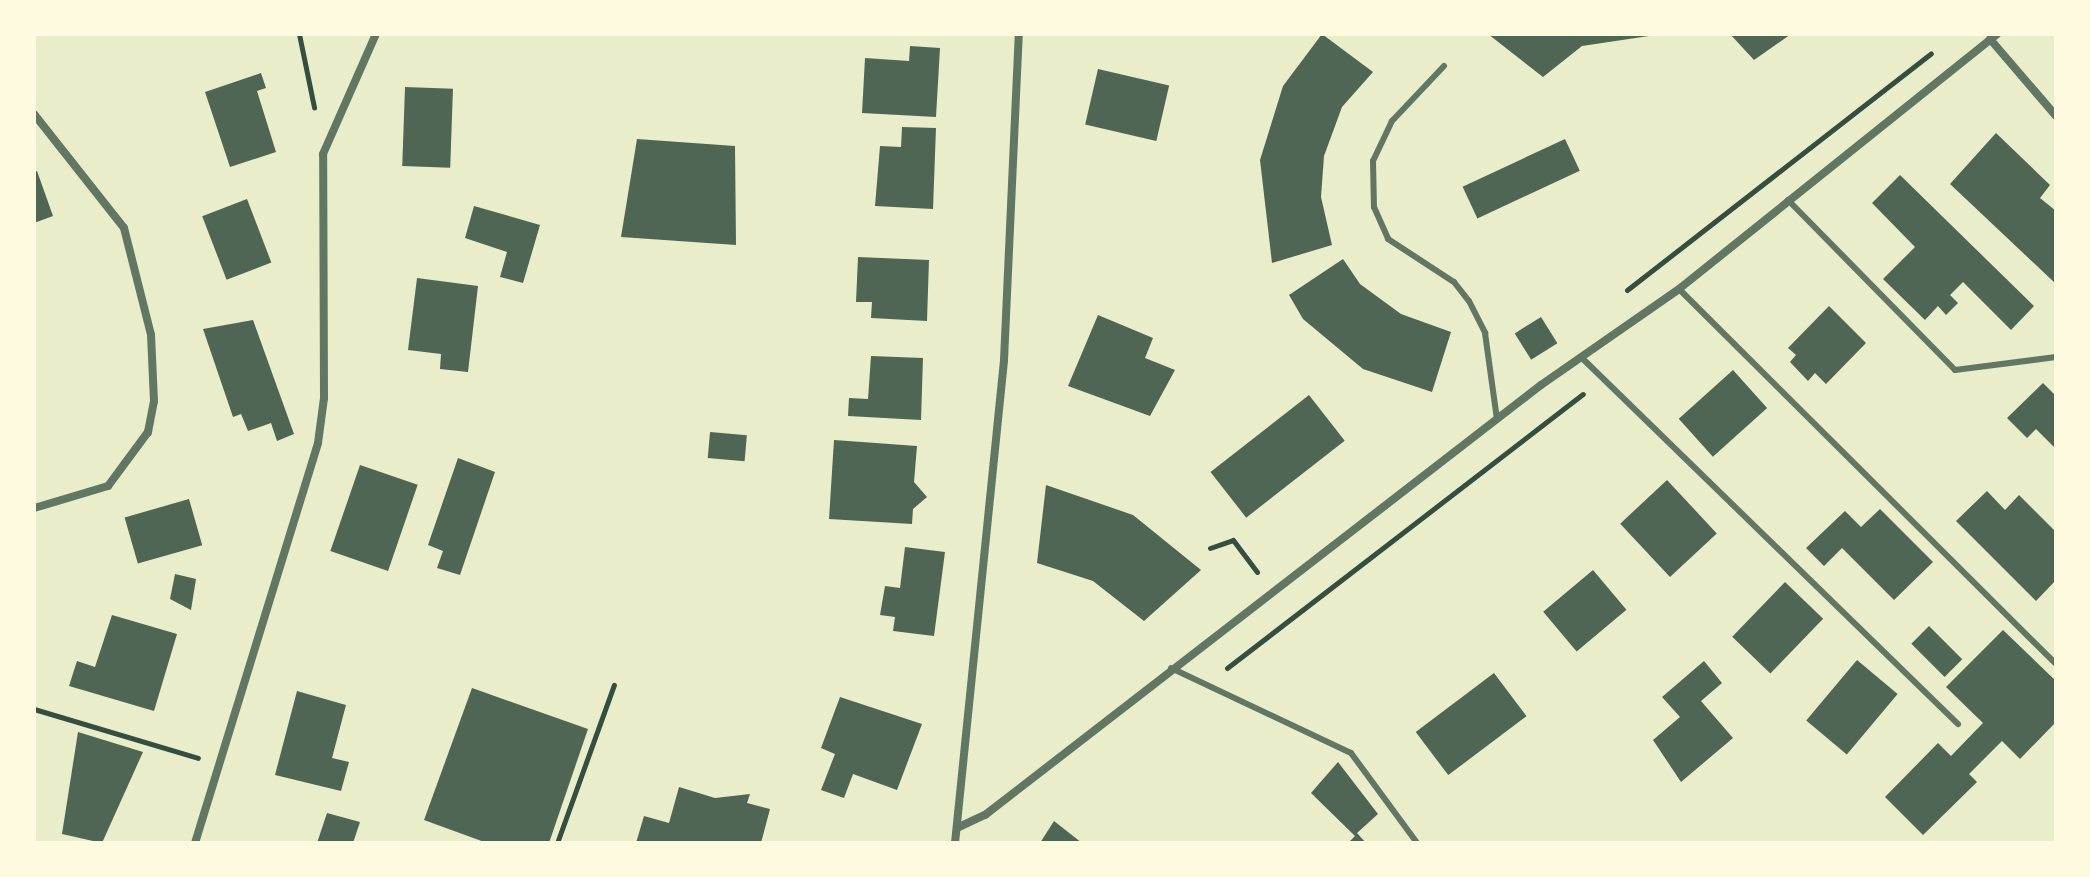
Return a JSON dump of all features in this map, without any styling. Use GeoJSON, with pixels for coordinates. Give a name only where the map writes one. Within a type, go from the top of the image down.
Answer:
{"type":"FeatureCollection","features":[{"type":"Feature","properties":{"kind":"street"},"geometry":{"type":"LineString","coordinates":[[195,843],[318,443],[324,398],[323,154],[376,34]]}},
{"type":"Feature","properties":{"kind":"street"},"geometry":{"type":"LineString","coordinates":[[955,843],[1004,360],[1019,34]]}},
{"type":"Feature","properties":{"kind":"street"},"geometry":{"type":"LineString","coordinates":[[959,827],[985,815],[1171,668],[1497,419],[1584,360],[1679,289],[1993,37],[2056,116]]}},
{"type":"Feature","properties":{"kind":"street"},"geometry":{"type":"LineString","coordinates":[[34,114],[124,228],[151,335],[154,401],[148,432],[108,486],[34,508]]}},
{"type":"Feature","properties":{"kind":"lane"},"geometry":{"type":"LineString","coordinates":[[1444,66],[1392,121],[1373,161],[1374,207],[1388,239],[1454,282],[1469,301],[1485,333],[1497,419]]}},
{"type":"Feature","properties":{"kind":"lane"},"geometry":{"type":"LineString","coordinates":[[1788,200],[1955,370],[2056,357]]}},
{"type":"Feature","properties":{"kind":"lane"},"geometry":{"type":"LineString","coordinates":[[1679,289],[2056,664]]}},
{"type":"Feature","properties":{"kind":"lane"},"geometry":{"type":"LineString","coordinates":[[1584,360],[1958,724]]}},
{"type":"Feature","properties":{"kind":"lane"},"geometry":{"type":"LineString","coordinates":[[1171,668],[1351,753],[1417,843]]}},
{"type":"Feature","properties":{"kind":"path"},"geometry":{"type":"LineString","coordinates":[[299,34],[323,154]]}},
{"type":"Feature","properties":{"kind":"path"},"geometry":{"type":"LineString","coordinates":[[1204,686],[1603,379]]}},
{"type":"Feature","properties":{"kind":"path"},"geometry":{"type":"LineString","coordinates":[[1210,548],[1233,540],[1250,563]]}},
{"type":"Feature","properties":{"kind":"path"},"geometry":{"type":"LineString","coordinates":[[557,843],[614,685]]}},
{"type":"Feature","properties":{"kind":"path"},"geometry":{"type":"LineString","coordinates":[[34,709],[217,764]]}},
{"type":"Feature","properties":{"kind":"building"},"geometry":{"type":"Polygon","coordinates":[[[1322,34],[1373,72],[1342,107],[1324,156],[1321,197],[1332,245],[1272,263],[1260,160],[1283,86],[1322,34]]]}},
{"type":"Feature","properties":{"kind":"building"},"geometry":{"type":"Polygon","coordinates":[[[1488,34],[1649,36],[1582,46],[1543,77],[1488,34]]]}},
{"type":"Feature","properties":{"kind":"building"},"geometry":{"type":"Polygon","coordinates":[[[1730,34],[1791,34],[1754,60],[1730,34]]]}},
{"type":"Feature","properties":{"kind":"building"},"geometry":{"type":"Polygon","coordinates":[[[910,46],[940,48],[936,117],[862,113],[865,58],[909,61],[910,46]]]}},
{"type":"Feature","properties":{"kind":"building"},"geometry":{"type":"Polygon","coordinates":[[[1098,69],[1169,85],[1156,141],[1085,125],[1098,69]]]}},
{"type":"Feature","properties":{"kind":"building"},"geometry":{"type":"Polygon","coordinates":[[[261,73],[266,88],[257,91],[276,152],[230,167],[205,92],[261,73]]]}},
{"type":"Feature","properties":{"kind":"building"},"geometry":{"type":"Polygon","coordinates":[[[405,87],[453,89],[450,168],[402,166],[405,87]]]}},
{"type":"Feature","properties":{"kind":"building"},"geometry":{"type":"Polygon","coordinates":[[[902,127],[936,128],[933,209],[875,206],[880,146],[901,147],[902,127]]]}},
{"type":"Feature","properties":{"kind":"building"},"geometry":{"type":"Polygon","coordinates":[[[1996,133],[2050,185],[2040,198],[2056,211],[2056,284],[1950,184],[1996,133]]]}},
{"type":"Feature","properties":{"kind":"building"},"geometry":{"type":"Polygon","coordinates":[[[637,139],[735,146],[736,245],[621,237],[637,139]]]}},
{"type":"Feature","properties":{"kind":"building"},"geometry":{"type":"Polygon","coordinates":[[[1565,139],[1580,171],[1477,218],[1463,187],[1565,139]]]}},
{"type":"Feature","properties":{"kind":"building"},"geometry":{"type":"Polygon","coordinates":[[[37,171],[53,216],[34,223],[34,172],[37,171]]]}},
{"type":"Feature","properties":{"kind":"building"},"geometry":{"type":"Polygon","coordinates":[[[1900,175],[2034,306],[2011,330],[1963,282],[1950,295],[1958,303],[1946,315],[1938,306],[1925,320],[1883,279],[1915,247],[1872,203],[1900,175]]]}},
{"type":"Feature","properties":{"kind":"building"},"geometry":{"type":"Polygon","coordinates":[[[247,199],[271,262],[227,280],[202,216],[247,199]]]}},
{"type":"Feature","properties":{"kind":"building"},"geometry":{"type":"Polygon","coordinates":[[[474,206],[540,225],[523,283],[500,277],[507,252],[465,238],[474,206]]]}},
{"type":"Feature","properties":{"kind":"building"},"geometry":{"type":"Polygon","coordinates":[[[858,257],[929,260],[927,321],[871,318],[872,302],[856,302],[858,257]]]}},
{"type":"Feature","properties":{"kind":"building"},"geometry":{"type":"Polygon","coordinates":[[[1343,259],[1360,284],[1401,314],[1451,332],[1432,392],[1363,369],[1303,319],[1289,295],[1343,259]]]}},
{"type":"Feature","properties":{"kind":"building"},"geometry":{"type":"Polygon","coordinates":[[[417,278],[478,286],[468,372],[440,369],[441,354],[408,350],[417,278]]]}},
{"type":"Feature","properties":{"kind":"building"},"geometry":{"type":"Polygon","coordinates":[[[1829,306],[1866,343],[1826,384],[1815,373],[1808,381],[1790,362],[1796,355],[1788,348],[1829,306]]]}},
{"type":"Feature","properties":{"kind":"building"},"geometry":{"type":"Polygon","coordinates":[[[1098,315],[1153,338],[1145,358],[1175,370],[1150,416],[1068,386],[1098,315]]]}},
{"type":"Feature","properties":{"kind":"building"},"geometry":{"type":"Polygon","coordinates":[[[1541,317],[1557,343],[1531,360],[1515,333],[1541,317]]]}},
{"type":"Feature","properties":{"kind":"building"},"geometry":{"type":"Polygon","coordinates":[[[253,320],[294,434],[277,441],[271,423],[248,431],[241,414],[233,417],[203,329],[253,320]]]}},
{"type":"Feature","properties":{"kind":"building"},"geometry":{"type":"Polygon","coordinates":[[[871,356],[923,358],[921,420],[848,416],[849,398],[868,399],[871,356]]]}},
{"type":"Feature","properties":{"kind":"building"},"geometry":{"type":"Polygon","coordinates":[[[1733,370],[1767,408],[1713,457],[1679,419],[1733,370]]]}},
{"type":"Feature","properties":{"kind":"building"},"geometry":{"type":"Polygon","coordinates":[[[2043,383],[2056,396],[2056,449],[2036,429],[2027,438],[2007,418],[2043,383]]]}},
{"type":"Feature","properties":{"kind":"building"},"geometry":{"type":"Polygon","coordinates":[[[1309,395],[1345,441],[1246,518],[1210,472],[1309,395]]]}},
{"type":"Feature","properties":{"kind":"building"},"geometry":{"type":"Polygon","coordinates":[[[710,432],[747,435],[745,461],[708,458],[710,432]]]}},
{"type":"Feature","properties":{"kind":"building"},"geometry":{"type":"Polygon","coordinates":[[[834,440],[917,446],[914,482],[927,497],[913,509],[912,524],[829,519],[834,440]]]}},
{"type":"Feature","properties":{"kind":"building"},"geometry":{"type":"Polygon","coordinates":[[[458,458],[495,472],[460,575],[437,568],[443,551],[428,545],[458,458]]]}},
{"type":"Feature","properties":{"kind":"building"},"geometry":{"type":"Polygon","coordinates":[[[360,465],[418,485],[388,571],[330,551],[360,465]]]}},
{"type":"Feature","properties":{"kind":"building"},"geometry":{"type":"Polygon","coordinates":[[[1667,480],[1717,533],[1670,577],[1620,524],[1667,480]]]}},
{"type":"Feature","properties":{"kind":"building"},"geometry":{"type":"Polygon","coordinates":[[[1046,485],[1133,515],[1201,570],[1144,621],[1093,581],[1037,563],[1046,485]]]}},
{"type":"Feature","properties":{"kind":"building"},"geometry":{"type":"Polygon","coordinates":[[[1987,491],[2005,510],[2019,495],[2056,532],[2056,580],[2036,601],[1956,521],[1987,491]]]}},
{"type":"Feature","properties":{"kind":"building"},"geometry":{"type":"Polygon","coordinates":[[[189,499],[202,545],[138,564],[125,517],[189,499]]]}},
{"type":"Feature","properties":{"kind":"building"},"geometry":{"type":"Polygon","coordinates":[[[1880,509],[1933,562],[1894,600],[1842,548],[1824,566],[1806,548],[1845,511],[1861,527],[1880,509]]]}},
{"type":"Feature","properties":{"kind":"building"},"geometry":{"type":"Polygon","coordinates":[[[905,547],[945,552],[934,636],[893,631],[895,617],[880,615],[885,586],[900,588],[905,547]]]}},
{"type":"Feature","properties":{"kind":"building"},"geometry":{"type":"Polygon","coordinates":[[[1593,570],[1626,610],[1577,652],[1543,612],[1593,570]]]}},
{"type":"Feature","properties":{"kind":"building"},"geometry":{"type":"Polygon","coordinates":[[[175,574],[196,579],[191,610],[170,599],[175,574]]]}},
{"type":"Feature","properties":{"kind":"building"},"geometry":{"type":"Polygon","coordinates":[[[1785,582],[1823,619],[1770,673],[1732,637],[1785,582]]]}},
{"type":"Feature","properties":{"kind":"building"},"geometry":{"type":"Polygon","coordinates":[[[112,615],[177,634],[154,711],[69,686],[77,661],[95,667],[112,615]]]}},
{"type":"Feature","properties":{"kind":"building"},"geometry":{"type":"Polygon","coordinates":[[[1929,626],[1962,659],[1945,677],[1911,644],[1929,626]]]}},
{"type":"Feature","properties":{"kind":"building"},"geometry":{"type":"Polygon","coordinates":[[[2003,630],[2056,681],[2056,722],[2020,759],[2002,741],[1969,774],[1977,782],[1923,835],[1885,797],[1938,743],[1951,756],[1983,723],[1946,687],[2003,630]]]}},
{"type":"Feature","properties":{"kind":"building"},"geometry":{"type":"Polygon","coordinates":[[[1857,660],[1898,694],[1847,755],[1806,721],[1857,660]]]}},
{"type":"Feature","properties":{"kind":"building"},"geometry":{"type":"Polygon","coordinates":[[[1704,661],[1722,683],[1701,701],[1733,738],[1681,782],[1653,740],[1680,717],[1662,697],[1704,661]]]}},
{"type":"Feature","properties":{"kind":"building"},"geometry":{"type":"Polygon","coordinates":[[[1494,673],[1526,716],[1448,775],[1416,732],[1494,673]]]}},
{"type":"Feature","properties":{"kind":"building"},"geometry":{"type":"Polygon","coordinates":[[[472,688],[588,729],[549,843],[487,843],[424,820],[472,688]]]}},
{"type":"Feature","properties":{"kind":"building"},"geometry":{"type":"Polygon","coordinates":[[[297,691],[346,705],[332,758],[349,762],[341,791],[275,775],[297,691]]]}},
{"type":"Feature","properties":{"kind":"building"},"geometry":{"type":"Polygon","coordinates":[[[840,697],[922,724],[897,790],[853,774],[844,798],[821,790],[835,754],[821,748],[840,697]]]}},
{"type":"Feature","properties":{"kind":"building"},"geometry":{"type":"Polygon","coordinates":[[[78,732],[143,752],[102,843],[62,834],[78,732]]]}},
{"type":"Feature","properties":{"kind":"building"},"geometry":{"type":"Polygon","coordinates":[[[1338,762],[1378,814],[1357,833],[1366,843],[1348,843],[1355,836],[1311,793],[1338,762]]]}},
{"type":"Feature","properties":{"kind":"building"},"geometry":{"type":"Polygon","coordinates":[[[679,787],[715,798],[750,794],[747,803],[770,809],[761,843],[636,843],[644,816],[669,823],[679,787]]]}},
{"type":"Feature","properties":{"kind":"building"},"geometry":{"type":"Polygon","coordinates":[[[327,813],[360,822],[353,843],[317,843],[327,813]]]}},
{"type":"Feature","properties":{"kind":"building"},"geometry":{"type":"Polygon","coordinates":[[[1054,821],[1082,843],[1040,843],[1054,821]]]}}]}
